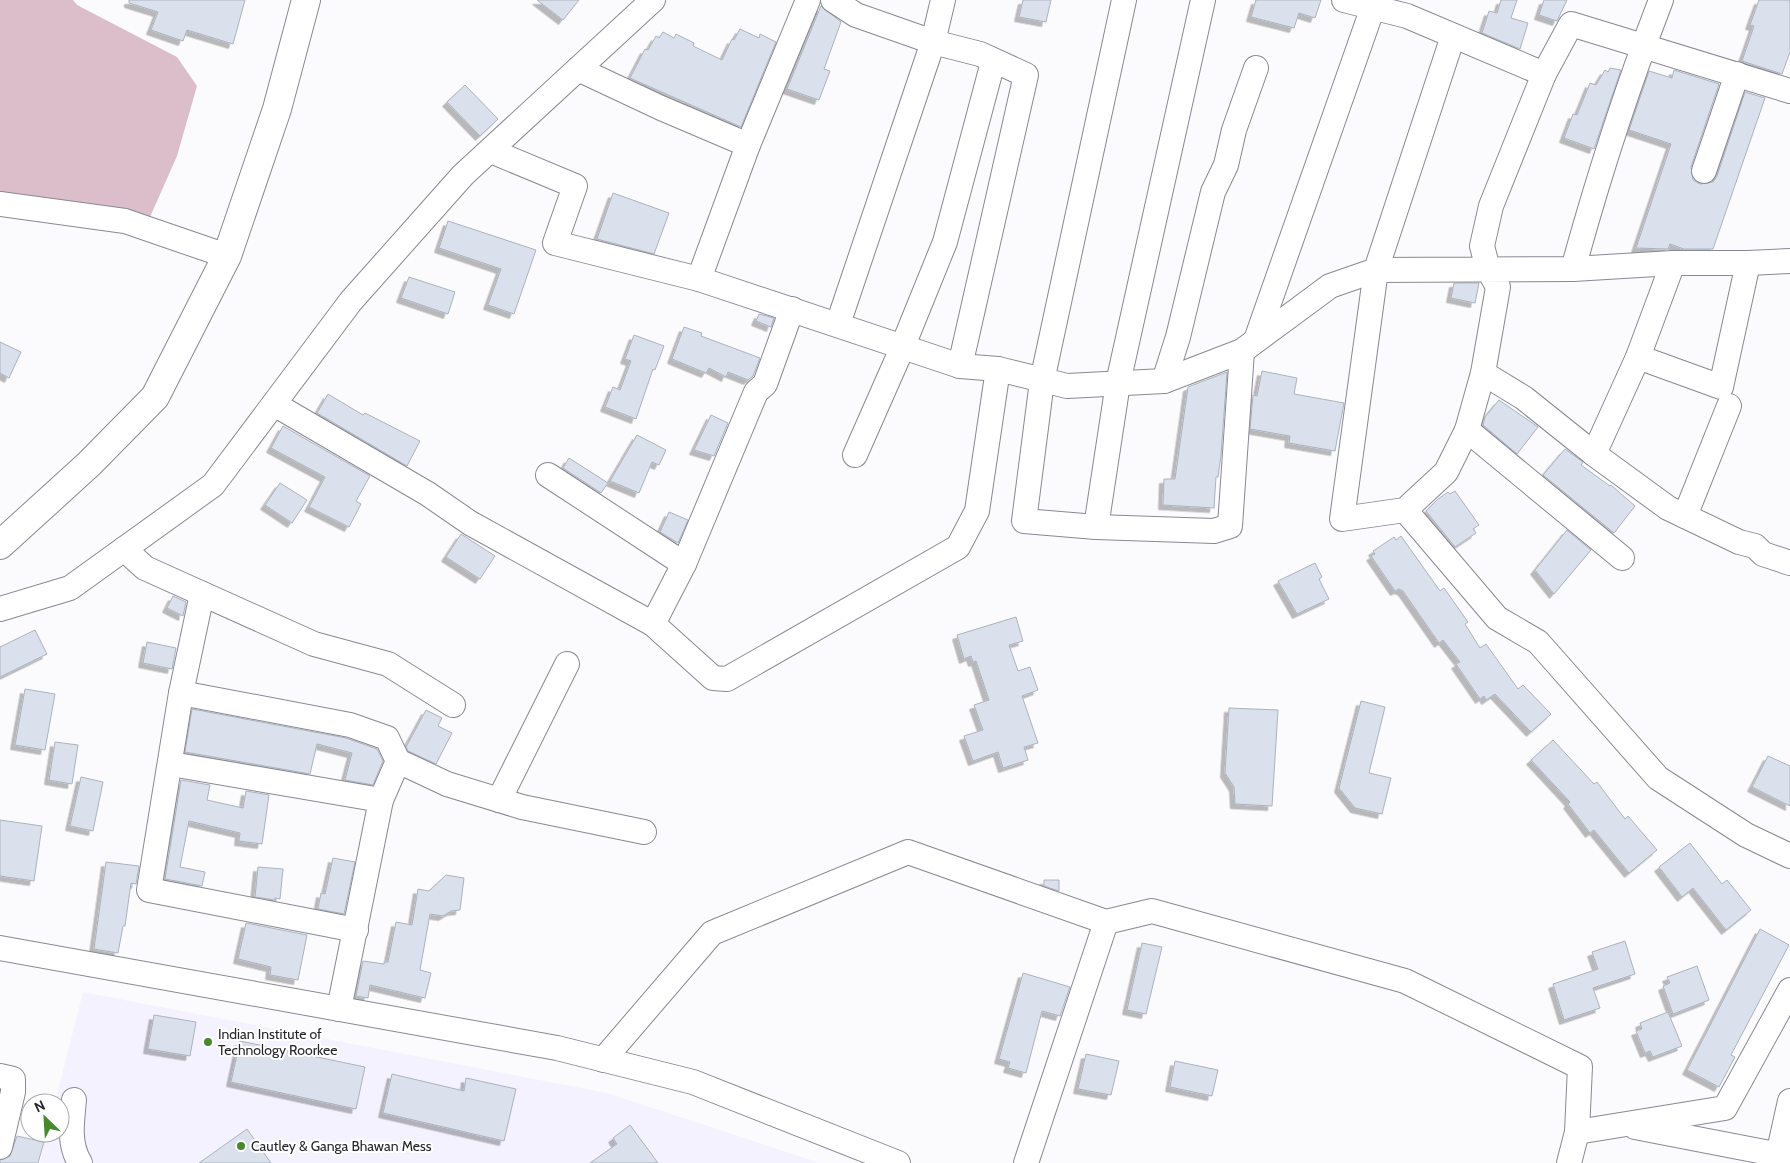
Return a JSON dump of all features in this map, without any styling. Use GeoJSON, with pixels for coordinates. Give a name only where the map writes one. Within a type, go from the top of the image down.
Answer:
{"type":"FeatureCollection","features":[{"type":"Feature","properties":{"kind":"main road"},"geometry":{"type":"LineString","coordinates":[[0,545],[89,464],[155,397],[227,256],[277,108],[306,0]]}},
{"type":"Feature","properties":{"kind":"street"},"geometry":{"type":"LineString","coordinates":[[0,609],[70,588],[213,485],[351,301],[463,175],[652,0]]}},
{"type":"Feature","properties":{"kind":"street"},"geometry":{"type":"LineString","coordinates":[[699,279],[748,146],[808,0]]}},
{"type":"Feature","properties":{"kind":"street"},"geometry":{"type":"LineString","coordinates":[[833,0],[856,14],[933,42],[980,54],[993,62],[1026,75],[960,366]]}},
{"type":"Feature","properties":{"kind":"street"},"geometry":{"type":"LineString","coordinates":[[838,324],[933,42],[943,0]]}},
{"type":"Feature","properties":{"kind":"street"},"geometry":{"type":"LineString","coordinates":[[1124,0],[1042,381],[1024,521],[1214,531],[1230,526],[1249,345],[1373,7]]}},
{"type":"Feature","properties":{"kind":"street"},"geometry":{"type":"LineString","coordinates":[[1096,526],[1118,383],[1203,0]]}},
{"type":"Feature","properties":{"kind":"street"},"geometry":{"type":"LineString","coordinates":[[1344,0],[1407,16],[1544,74]]}},
{"type":"Feature","properties":{"kind":"street"},"geometry":{"type":"LineString","coordinates":[[1573,269],[1593,197],[1643,46],[1661,0]]}},
{"type":"Feature","properties":{"kind":"street"},"geometry":{"type":"LineString","coordinates":[[1453,36],[1376,270],[1342,519],[1405,510],[1446,472],[1466,430],[1483,373],[1498,287],[1488,269],[1482,246],[1492,206],[1544,74],[1571,24],[1790,91]]}},
{"type":"Feature","properties":{"kind":"street"},"geometry":{"type":"LineString","coordinates":[[855,455],[903,346],[945,242],[993,62]]}},
{"type":"Feature","properties":{"kind":"street"},"geometry":{"type":"LineString","coordinates":[[578,68],[661,108],[748,146]]}},
{"type":"Feature","properties":{"kind":"street"},"geometry":{"type":"LineString","coordinates":[[1164,381],[1178,337],[1213,192],[1226,164],[1234,130],[1256,68]]}},
{"type":"Feature","properties":{"kind":"street"},"geometry":{"type":"LineString","coordinates":[[1704,171],[1737,74]]}},
{"type":"Feature","properties":{"kind":"street"},"geometry":{"type":"LineString","coordinates":[[491,151],[575,186],[555,242],[699,279],[960,366],[998,369],[1067,386],[1164,381],[1249,345],[1330,286],[1376,270],[1573,269],[1673,263],[1790,261]]}},
{"type":"Feature","properties":{"kind":"street"},"geometry":{"type":"LineString","coordinates":[[0,204],[125,221],[227,256]]}},
{"type":"Feature","properties":{"kind":"street"},"geometry":{"type":"LineString","coordinates":[[1594,454],[1638,357],[1673,263]]}},
{"type":"Feature","properties":{"kind":"street"},"geometry":{"type":"LineString","coordinates":[[1638,357],[1721,387],[1748,263]]}},
{"type":"Feature","properties":{"kind":"street"},"geometry":{"type":"LineString","coordinates":[[653,624],[684,564],[756,392],[765,384],[792,309]]}},
{"type":"Feature","properties":{"kind":"street"},"geometry":{"type":"LineString","coordinates":[[274,404],[428,494],[470,523],[653,624],[713,678],[726,679],[958,547],[977,511],[998,369]]}},
{"type":"Feature","properties":{"kind":"street"},"geometry":{"type":"LineString","coordinates":[[1483,373],[1524,398],[1594,454],[1668,508],[1739,542],[1755,546],[1763,554],[1790,563]]}},
{"type":"Feature","properties":{"kind":"street"},"geometry":{"type":"LineString","coordinates":[[1685,516],[1729,406]]}},
{"type":"Feature","properties":{"kind":"street"},"geometry":{"type":"LineString","coordinates":[[1466,430],[1622,558]]}},
{"type":"Feature","properties":{"kind":"street"},"geometry":{"type":"LineString","coordinates":[[548,475],[684,564]]}},
{"type":"Feature","properties":{"kind":"street"},"geometry":{"type":"LineString","coordinates":[[1405,510],[1497,618],[1538,642],[1658,778],[1746,835],[1790,856]]}},
{"type":"Feature","properties":{"kind":"street"},"geometry":{"type":"LineString","coordinates":[[124,549],[145,568],[314,644],[388,664],[453,705]]}},
{"type":"Feature","properties":{"kind":"street"},"geometry":{"type":"LineString","coordinates":[[202,594],[181,693],[171,764],[149,890],[356,930]]}},
{"type":"Feature","properties":{"kind":"street"},"geometry":{"type":"LineString","coordinates":[[499,800],[567,664]]}},
{"type":"Feature","properties":{"kind":"street"},"geometry":{"type":"LineString","coordinates":[[181,693],[350,725],[387,738],[398,761],[447,784],[522,807],[644,832]]}},
{"type":"Feature","properties":{"kind":"street"},"geometry":{"type":"LineString","coordinates":[[339,1009],[381,800],[398,761]]}},
{"type":"Feature","properties":{"kind":"street"},"geometry":{"type":"LineString","coordinates":[[171,764],[381,800]]}},
{"type":"Feature","properties":{"kind":"street"},"geometry":{"type":"LineString","coordinates":[[603,1060],[712,933],[908,852],[1106,922],[1152,910],[1405,981],[1580,1067],[1577,1132],[1569,1163]]}},
{"type":"Feature","properties":{"kind":"street"},"geometry":{"type":"LineString","coordinates":[[1026,1163],[1106,922]]}},
{"type":"Feature","properties":{"kind":"street"},"geometry":{"type":"LineString","coordinates":[[0,948],[557,1048],[693,1082],[898,1163]]}},
{"type":"Feature","properties":{"kind":"street"},"geometry":{"type":"LineString","coordinates":[[1577,1132],[1616,1124],[1725,1108],[1790,990]]}},
{"type":"Feature","properties":{"kind":"street"},"geometry":{"type":"LineString","coordinates":[[0,1076],[13,1080],[14,1092],[0,1147]]}},
{"type":"Feature","properties":{"kind":"street"},"geometry":{"type":"LineString","coordinates":[[74,1100],[71,1136],[73,1152],[80,1163]]}},
{"type":"Feature","properties":{"kind":"street"},"geometry":{"type":"LineString","coordinates":[[1616,1124],[1784,1156],[1790,1101]]}},
{"type":"Feature","properties":{"kind":"shaded area"},"geometry":{"type":"Polygon","coordinates":[[[0,0],[73,0],[77,5],[177,57],[197,86],[177,156],[146,226],[0,210],[0,0]]]}},
{"type":"Feature","properties":{"kind":"shaded area","name":"Indian Institute of Technology Roorkee"},"geometry":{"type":"Polygon","coordinates":[[[83,992],[607,1093],[820,1163],[40,1163],[45,1143],[70,1143],[70,1093],[58,1093],[83,992]]]}},
{"type":"Feature","properties":{"kind":"building"},"geometry":{"type":"Polygon","coordinates":[[[129,0],[245,0],[233,44],[187,30],[183,41],[151,30],[158,12],[129,3],[129,0]]]}},
{"type":"Feature","properties":{"kind":"building"},"geometry":{"type":"Polygon","coordinates":[[[537,0],[579,0],[563,20],[537,0]]]}},
{"type":"Feature","properties":{"kind":"building"},"geometry":{"type":"Polygon","coordinates":[[[1023,0],[1051,0],[1046,22],[1019,17],[1023,0]]]}},
{"type":"Feature","properties":{"kind":"building"},"geometry":{"type":"Polygon","coordinates":[[[1256,0],[1321,0],[1315,18],[1299,13],[1294,28],[1251,17],[1256,0]]]}},
{"type":"Feature","properties":{"kind":"building"},"geometry":{"type":"Polygon","coordinates":[[[1501,0],[1517,0],[1511,18],[1528,23],[1520,49],[1482,33],[1489,11],[1497,13],[1501,0]]]}},
{"type":"Feature","properties":{"kind":"building"},"geometry":{"type":"Polygon","coordinates":[[[1544,0],[1567,0],[1557,21],[1539,15],[1544,0]]]}},
{"type":"Feature","properties":{"kind":"building"},"geometry":{"type":"Polygon","coordinates":[[[1759,0],[1790,0],[1790,52],[1782,74],[1742,61],[1754,26],[1750,25],[1759,0]]]}},
{"type":"Feature","properties":{"kind":"building"},"geometry":{"type":"Polygon","coordinates":[[[821,6],[841,22],[824,69],[830,71],[819,100],[787,89],[821,6]]]}},
{"type":"Feature","properties":{"kind":"building"},"geometry":{"type":"Polygon","coordinates":[[[740,29],[759,38],[760,34],[776,42],[741,127],[630,78],[645,49],[648,50],[656,36],[659,38],[663,32],[674,38],[676,34],[694,43],[693,46],[722,60],[732,39],[734,40],[740,29]]]}},
{"type":"Feature","properties":{"kind":"building"},"geometry":{"type":"Polygon","coordinates":[[[1610,68],[1621,70],[1594,149],[1564,138],[1573,114],[1577,115],[1590,83],[1596,85],[1605,70],[1608,72],[1610,68]]]}},
{"type":"Feature","properties":{"kind":"building"},"geometry":{"type":"Polygon","coordinates":[[[1674,70],[1719,84],[1691,167],[1693,180],[1700,184],[1713,182],[1717,176],[1745,92],[1765,98],[1713,249],[1684,249],[1670,244],[1668,249],[1636,248],[1671,144],[1629,130],[1649,71],[1672,78],[1674,70]]]}},
{"type":"Feature","properties":{"kind":"building"},"geometry":{"type":"Polygon","coordinates":[[[465,85],[498,119],[480,136],[447,102],[465,85]]]}},
{"type":"Feature","properties":{"kind":"building"},"geometry":{"type":"Polygon","coordinates":[[[613,193],[669,213],[654,254],[597,239],[613,193]]]}},
{"type":"Feature","properties":{"kind":"building"},"geometry":{"type":"Polygon","coordinates":[[[448,221],[536,250],[514,314],[488,305],[501,269],[439,248],[448,221]]]}},
{"type":"Feature","properties":{"kind":"building"},"geometry":{"type":"Polygon","coordinates":[[[409,277],[455,292],[448,314],[401,298],[409,277]]]}},
{"type":"Feature","properties":{"kind":"building"},"geometry":{"type":"Polygon","coordinates":[[[1454,283],[1479,283],[1475,303],[1451,298],[1454,283]]]}},
{"type":"Feature","properties":{"kind":"building"},"geometry":{"type":"Polygon","coordinates":[[[759,314],[774,318],[771,327],[756,321],[759,314]]]}},
{"type":"Feature","properties":{"kind":"building"},"geometry":{"type":"Polygon","coordinates":[[[684,327],[702,333],[701,336],[760,358],[753,376],[748,380],[728,372],[726,377],[709,368],[706,373],[672,359],[684,327]]]}},
{"type":"Feature","properties":{"kind":"building"},"geometry":{"type":"Polygon","coordinates":[[[634,335],[664,346],[655,370],[653,369],[636,419],[605,407],[613,387],[620,390],[631,361],[625,359],[634,335]]]}},
{"type":"Feature","properties":{"kind":"building"},"geometry":{"type":"Polygon","coordinates":[[[0,342],[21,352],[9,378],[0,373],[0,342]]]}},
{"type":"Feature","properties":{"kind":"building"},"geometry":{"type":"Polygon","coordinates":[[[1262,371],[1297,378],[1294,394],[1344,403],[1335,451],[1289,443],[1290,436],[1250,429],[1253,395],[1257,396],[1262,371]]]}},
{"type":"Feature","properties":{"kind":"building"},"geometry":{"type":"Polygon","coordinates":[[[1227,372],[1221,455],[1218,477],[1216,477],[1214,508],[1163,505],[1164,479],[1175,479],[1188,387],[1227,372]]]}},
{"type":"Feature","properties":{"kind":"building"},"geometry":{"type":"Polygon","coordinates":[[[328,394],[363,415],[365,413],[420,441],[407,466],[317,413],[328,394]]]}},
{"type":"Feature","properties":{"kind":"building"},"geometry":{"type":"Polygon","coordinates":[[[1499,400],[1538,427],[1517,454],[1483,425],[1485,417],[1499,400]]]}},
{"type":"Feature","properties":{"kind":"building"},"geometry":{"type":"Polygon","coordinates":[[[711,415],[728,423],[714,456],[694,450],[711,415]]]}},
{"type":"Feature","properties":{"kind":"building"},"geometry":{"type":"Polygon","coordinates":[[[283,426],[370,476],[356,501],[361,504],[349,527],[309,507],[325,477],[271,448],[283,426]]]}},
{"type":"Feature","properties":{"kind":"building"},"geometry":{"type":"Polygon","coordinates":[[[637,435],[666,450],[659,465],[652,462],[639,493],[610,481],[637,435]]]}},
{"type":"Feature","properties":{"kind":"building"},"geometry":{"type":"Polygon","coordinates":[[[1565,449],[1583,462],[1581,465],[1611,485],[1635,506],[1614,533],[1543,475],[1565,449]]]}},
{"type":"Feature","properties":{"kind":"building"},"geometry":{"type":"Polygon","coordinates":[[[569,458],[608,483],[601,493],[563,468],[569,458]]]}},
{"type":"Feature","properties":{"kind":"building"},"geometry":{"type":"Polygon","coordinates":[[[280,483],[307,500],[292,523],[265,505],[280,483]]]}},
{"type":"Feature","properties":{"kind":"building"},"geometry":{"type":"Polygon","coordinates":[[[1455,491],[1479,525],[1473,529],[1476,533],[1455,547],[1426,511],[1448,492],[1450,494],[1455,491]]]}},
{"type":"Feature","properties":{"kind":"building"},"geometry":{"type":"Polygon","coordinates":[[[669,512],[688,520],[678,543],[660,532],[669,512]]]}},
{"type":"Feature","properties":{"kind":"building"},"geometry":{"type":"Polygon","coordinates":[[[1567,530],[1591,550],[1554,594],[1535,570],[1567,530]]]}},
{"type":"Feature","properties":{"kind":"building"},"geometry":{"type":"Polygon","coordinates":[[[461,534],[495,556],[480,579],[446,557],[461,534]]]}},
{"type":"Feature","properties":{"kind":"building"},"geometry":{"type":"Polygon","coordinates":[[[1401,536],[1440,591],[1444,588],[1468,622],[1465,624],[1480,648],[1486,644],[1518,689],[1523,685],[1551,714],[1531,732],[1495,694],[1486,700],[1484,696],[1480,699],[1456,664],[1460,662],[1443,640],[1439,643],[1403,591],[1399,589],[1395,591],[1371,556],[1375,554],[1373,551],[1394,537],[1396,540],[1401,536]]]}},
{"type":"Feature","properties":{"kind":"building"},"geometry":{"type":"Polygon","coordinates":[[[1315,563],[1322,577],[1319,579],[1329,599],[1297,614],[1278,581],[1315,563]]]}},
{"type":"Feature","properties":{"kind":"building"},"geometry":{"type":"Polygon","coordinates":[[[173,596],[186,602],[183,616],[167,608],[173,596]]]}},
{"type":"Feature","properties":{"kind":"building"},"geometry":{"type":"Polygon","coordinates":[[[1016,617],[1023,641],[1009,645],[1018,671],[1030,667],[1038,690],[1022,696],[1038,743],[1024,747],[1028,760],[1003,768],[998,752],[973,761],[964,736],[983,730],[974,705],[989,700],[976,661],[973,662],[971,656],[964,659],[957,635],[1016,617]]]}},
{"type":"Feature","properties":{"kind":"building"},"geometry":{"type":"Polygon","coordinates":[[[35,630],[47,654],[0,677],[0,647],[35,630]]]}},
{"type":"Feature","properties":{"kind":"building"},"geometry":{"type":"Polygon","coordinates":[[[147,642],[176,648],[172,669],[143,663],[147,642]]]}},
{"type":"Feature","properties":{"kind":"building"},"geometry":{"type":"Polygon","coordinates":[[[25,689],[55,694],[45,750],[15,745],[25,689]]]}},
{"type":"Feature","properties":{"kind":"building"},"geometry":{"type":"Polygon","coordinates":[[[1361,701],[1385,707],[1369,773],[1391,778],[1382,814],[1355,808],[1339,788],[1361,701]]]}},
{"type":"Feature","properties":{"kind":"building"},"geometry":{"type":"Polygon","coordinates":[[[1229,708],[1278,710],[1272,806],[1235,804],[1234,787],[1225,773],[1229,708]]]}},
{"type":"Feature","properties":{"kind":"building"},"geometry":{"type":"Polygon","coordinates":[[[192,709],[346,738],[377,749],[383,761],[373,785],[345,780],[352,753],[317,744],[310,774],[185,752],[192,709]]]}},
{"type":"Feature","properties":{"kind":"building"},"geometry":{"type":"Polygon","coordinates":[[[426,710],[442,718],[438,726],[452,733],[436,764],[408,751],[406,747],[426,710]]]}},
{"type":"Feature","properties":{"kind":"building"},"geometry":{"type":"Polygon","coordinates":[[[1553,740],[1594,784],[1597,782],[1625,819],[1628,816],[1657,850],[1629,873],[1594,830],[1590,833],[1568,804],[1570,802],[1531,760],[1553,740]]]}},
{"type":"Feature","properties":{"kind":"building"},"geometry":{"type":"Polygon","coordinates":[[[55,742],[78,745],[72,784],[49,780],[55,742]]]}},
{"type":"Feature","properties":{"kind":"building"},"geometry":{"type":"Polygon","coordinates":[[[1768,756],[1790,766],[1790,806],[1752,787],[1768,756]]]}},
{"type":"Feature","properties":{"kind":"building"},"geometry":{"type":"Polygon","coordinates":[[[81,777],[103,782],[93,831],[70,826],[81,777]]]}},
{"type":"Feature","properties":{"kind":"building"},"geometry":{"type":"Polygon","coordinates":[[[181,780],[210,785],[207,800],[243,808],[246,791],[269,795],[262,844],[239,841],[240,833],[189,821],[180,867],[205,872],[202,886],[165,879],[181,780]]]}},
{"type":"Feature","properties":{"kind":"building"},"geometry":{"type":"Polygon","coordinates":[[[0,820],[42,826],[34,881],[0,876],[0,820]]]}},
{"type":"Feature","properties":{"kind":"building"},"geometry":{"type":"Polygon","coordinates":[[[1690,843],[1722,884],[1727,880],[1751,910],[1726,930],[1693,888],[1682,897],[1659,867],[1690,843]]]}},
{"type":"Feature","properties":{"kind":"building"},"geometry":{"type":"Polygon","coordinates":[[[333,858],[355,862],[344,914],[318,909],[321,893],[325,894],[333,858]]]}},
{"type":"Feature","properties":{"kind":"building"},"geometry":{"type":"Polygon","coordinates":[[[106,862],[139,866],[136,884],[131,883],[125,926],[123,926],[118,953],[94,949],[106,862]]]}},
{"type":"Feature","properties":{"kind":"building"},"geometry":{"type":"Polygon","coordinates":[[[258,867],[283,869],[280,899],[255,897],[258,867]]]}},
{"type":"Feature","properties":{"kind":"building"},"geometry":{"type":"Polygon","coordinates":[[[446,875],[464,878],[460,910],[451,911],[443,916],[430,914],[420,970],[431,973],[425,998],[370,985],[368,998],[356,996],[363,961],[384,964],[388,962],[396,922],[412,925],[418,889],[429,891],[446,875]]]}},
{"type":"Feature","properties":{"kind":"building"},"geometry":{"type":"Polygon","coordinates":[[[1044,880],[1059,880],[1059,891],[1044,886],[1044,880]]]}},
{"type":"Feature","properties":{"kind":"building"},"geometry":{"type":"Polygon","coordinates":[[[246,923],[307,935],[298,980],[270,975],[271,967],[238,959],[246,923]]]}},
{"type":"Feature","properties":{"kind":"building"},"geometry":{"type":"Polygon","coordinates":[[[1760,929],[1789,945],[1731,1055],[1735,1057],[1719,1087],[1687,1070],[1760,929]]]}},
{"type":"Feature","properties":{"kind":"building"},"geometry":{"type":"Polygon","coordinates":[[[1625,941],[1635,974],[1593,988],[1600,1008],[1564,1020],[1553,984],[1598,969],[1592,952],[1625,941]]]}},
{"type":"Feature","properties":{"kind":"building"},"geometry":{"type":"Polygon","coordinates":[[[1142,943],[1162,947],[1146,1014],[1127,1010],[1142,943]]]}},
{"type":"Feature","properties":{"kind":"building"},"geometry":{"type":"Polygon","coordinates":[[[1697,966],[1709,1000],[1673,1014],[1663,986],[1670,983],[1667,977],[1697,966]]]}},
{"type":"Feature","properties":{"kind":"building"},"geometry":{"type":"Polygon","coordinates":[[[1023,973],[1070,987],[1060,1016],[1042,1011],[1026,1073],[1008,1068],[1010,1062],[999,1059],[1023,973]]]}},
{"type":"Feature","properties":{"kind":"building"},"geometry":{"type":"Polygon","coordinates":[[[1668,1012],[1682,1046],[1653,1057],[1650,1051],[1645,1053],[1636,1031],[1642,1029],[1640,1023],[1668,1012]]]}},
{"type":"Feature","properties":{"kind":"building"},"geometry":{"type":"Polygon","coordinates":[[[154,1015],[196,1022],[190,1056],[148,1049],[154,1015]]]}},
{"type":"Feature","properties":{"kind":"building"},"geometry":{"type":"Polygon","coordinates":[[[240,1041],[365,1067],[356,1109],[231,1082],[240,1041]]]}},
{"type":"Feature","properties":{"kind":"building"},"geometry":{"type":"Polygon","coordinates":[[[1086,1054],[1119,1061],[1111,1095],[1078,1089],[1086,1054]]]}},
{"type":"Feature","properties":{"kind":"building"},"geometry":{"type":"Polygon","coordinates":[[[1175,1061],[1218,1070],[1212,1096],[1170,1087],[1175,1061]]]}},
{"type":"Feature","properties":{"kind":"building"},"geometry":{"type":"Polygon","coordinates":[[[392,1074],[464,1091],[466,1078],[516,1089],[504,1141],[383,1113],[392,1074]]]}},
{"type":"Feature","properties":{"kind":"building"},"geometry":{"type":"Polygon","coordinates":[[[630,1125],[658,1163],[590,1163],[617,1144],[613,1138],[630,1125]]]}},
{"type":"Feature","properties":{"kind":"building","name":"Cautley & Ganga Bhawan Mess"},"geometry":{"type":"Polygon","coordinates":[[[247,1129],[271,1163],[199,1163],[247,1129]]]}},
{"type":"Feature","properties":{"kind":"building"},"geometry":{"type":"Polygon","coordinates":[[[17,1136],[20,1137],[20,1143],[44,1143],[38,1163],[0,1163],[0,1160],[10,1156],[17,1136]]]}},
{"type":"Feature","properties":{"kind":"place","name":"Indian Institute of Technology Roorkee"},"geometry":{"type":"Point","coordinates":[208,1042]}},
{"type":"Feature","properties":{"kind":"place","name":"Cautley & Ganga Bhawan Mess"},"geometry":{"type":"Point","coordinates":[241,1146]}}]}
